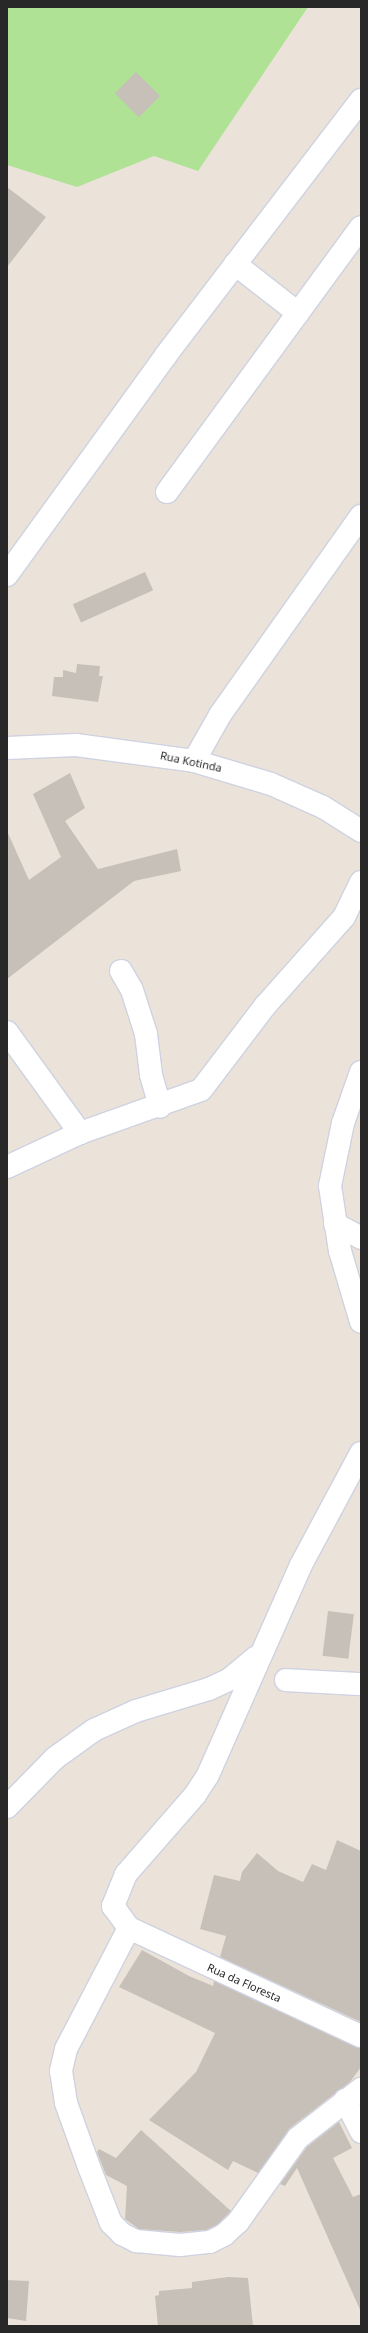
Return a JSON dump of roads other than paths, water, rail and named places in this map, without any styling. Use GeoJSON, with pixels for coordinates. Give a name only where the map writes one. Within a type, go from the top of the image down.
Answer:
{"type":"FeatureCollection","features":[{"type":"Feature","properties":{"kind":"street"},"geometry":{"type":"LineString","coordinates":[[7,574],[235,264],[361,100]]}},
{"type":"Feature","properties":{"kind":"street"},"geometry":{"type":"LineString","coordinates":[[167,492],[361,227]]}},
{"type":"Feature","properties":{"kind":"street"},"geometry":{"type":"LineString","coordinates":[[235,264],[298,313]]}},
{"type":"Feature","properties":{"kind":"street"},"geometry":{"type":"LineString","coordinates":[[194,761],[220,715],[361,516]]}},
{"type":"Feature","properties":{"kind":"street","name":"Rua Kotinda"},"geometry":{"type":"LineString","coordinates":[[7,748],[76,745],[194,761],[271,784],[323,807],[361,830]]}},
{"type":"Feature","properties":{"kind":"street"},"geometry":{"type":"LineString","coordinates":[[7,1168],[80,1133],[160,1107],[201,1090],[265,1006],[341,921],[361,882]]}},
{"type":"Feature","properties":{"kind":"street"},"geometry":{"type":"LineString","coordinates":[[121,971],[132,990],[146,1034],[151,1075],[160,1107]]}},
{"type":"Feature","properties":{"kind":"street"},"geometry":{"type":"LineString","coordinates":[[7,1032],[80,1133]]}},
{"type":"Feature","properties":{"kind":"street"},"geometry":{"type":"LineString","coordinates":[[361,1072],[333,1160],[330,1186],[335,1224],[361,1322]]}},
{"type":"Feature","properties":{"kind":"street"},"geometry":{"type":"LineString","coordinates":[[335,1224],[361,1238]]}},
{"type":"Feature","properties":{"kind":"street"},"geometry":{"type":"LineString","coordinates":[[361,1453],[301,1565],[208,1775],[119,1887],[113,1906],[129,1928],[66,2049],[61,2071],[66,2103],[111,2223],[122,2234],[136,2241],[180,2245],[210,2242],[224,2235],[238,2222],[298,2138],[353,2094],[361,2132]]}},
{"type":"Feature","properties":{"kind":"street"},"geometry":{"type":"LineString","coordinates":[[7,1807],[55,1758],[94,1730],[129,1714],[187,1697],[230,1679],[263,1651]]}},
{"type":"Feature","properties":{"kind":"street"},"geometry":{"type":"LineString","coordinates":[[286,1680],[361,1684]]}},
{"type":"Feature","properties":{"kind":"street","name":"Rua da Floresta"},"geometry":{"type":"LineString","coordinates":[[129,1928],[361,2036]]}}]}
